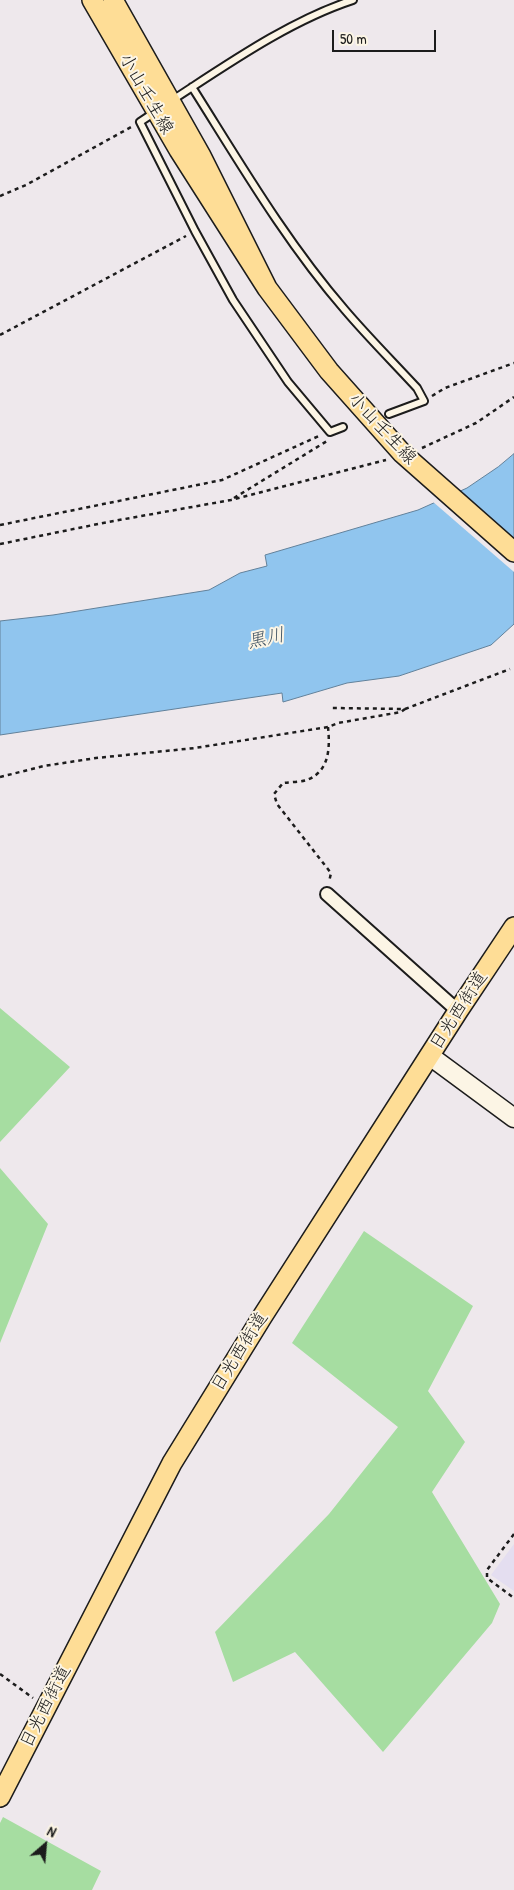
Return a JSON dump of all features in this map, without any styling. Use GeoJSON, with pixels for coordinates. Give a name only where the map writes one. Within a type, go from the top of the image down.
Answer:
{"type":"FeatureCollection","features":[{"type":"Feature","properties":{"kind":"main road","name":"小山壬生線"},"geometry":{"type":"LineString","coordinates":[[92,0],[163,106],[201,156],[267,288],[329,371],[405,456],[514,552]]}},
{"type":"Feature","properties":{"kind":"main road","name":"小山壬生線"},"geometry":{"type":"LineString","coordinates":[[113,0],[163,106]]}},
{"type":"Feature","properties":{"kind":"main road","name":"日光西街道"},"geometry":{"type":"LineString","coordinates":[[0,1797],[172,1463],[262,1317],[514,927]]}},
{"type":"Feature","properties":{"kind":"street"},"geometry":{"type":"LineString","coordinates":[[327,894],[458,1011]]}},
{"type":"Feature","properties":{"kind":"street"},"geometry":{"type":"LineString","coordinates":[[430,1056],[514,1118]]}},
{"type":"Feature","properties":{"kind":"lane"},"geometry":{"type":"LineString","coordinates":[[343,427],[330,432],[288,382],[233,300],[195,231],[140,122],[231,62],[306,19],[353,0]]}},
{"type":"Feature","properties":{"kind":"lane"},"geometry":{"type":"LineString","coordinates":[[192,87],[258,193],[302,255],[344,309],[417,388],[424,401],[389,414]]}},
{"type":"Feature","properties":{"kind":"path"},"geometry":{"type":"LineString","coordinates":[[0,196],[26,185],[140,122]]}},
{"type":"Feature","properties":{"kind":"path"},"geometry":{"type":"LineString","coordinates":[[0,335],[195,231]]}},
{"type":"Feature","properties":{"kind":"path"},"geometry":{"type":"LineString","coordinates":[[424,401],[445,388],[514,363]]}},
{"type":"Feature","properties":{"kind":"path"},"geometry":{"type":"LineString","coordinates":[[0,544],[231,500],[405,456],[476,423],[514,397]]}},
{"type":"Feature","properties":{"kind":"path"},"geometry":{"type":"LineString","coordinates":[[231,500],[326,442],[330,432]]}},
{"type":"Feature","properties":{"kind":"path"},"geometry":{"type":"LineString","coordinates":[[0,525],[222,480],[330,432]]}},
{"type":"Feature","properties":{"kind":"path"},"geometry":{"type":"LineString","coordinates":[[0,777],[44,766],[96,758],[194,748],[328,727],[400,712],[510,669]]}},
{"type":"Feature","properties":{"kind":"path"},"geometry":{"type":"LineString","coordinates":[[332,708],[405,709]]}},
{"type":"Feature","properties":{"kind":"path"},"geometry":{"type":"LineString","coordinates":[[327,894],[331,873],[277,804],[274,794],[283,783],[307,780],[323,767],[329,744],[328,727]]}},
{"type":"Feature","properties":{"kind":"path"},"geometry":{"type":"LineString","coordinates":[[514,1534],[487,1570],[487,1578],[514,1598]]}},
{"type":"Feature","properties":{"kind":"path"},"geometry":{"type":"LineString","coordinates":[[0,1674],[45,1708]]}},
{"type":"Feature","properties":{"kind":"shaded area"},"geometry":{"type":"Polygon","coordinates":[[[514,1544],[514,1591],[491,1575],[514,1544]]]}},
{"type":"Feature","properties":{"kind":"green space"},"geometry":{"type":"Polygon","coordinates":[[[0,1008],[70,1067],[0,1142],[0,1008]]]}},
{"type":"Feature","properties":{"kind":"green space"},"geometry":{"type":"Polygon","coordinates":[[[0,1168],[48,1224],[0,1343],[0,1168]]]}},
{"type":"Feature","properties":{"kind":"green space"},"geometry":{"type":"Polygon","coordinates":[[[364,1231],[473,1306],[428,1391],[465,1442],[432,1492],[500,1604],[492,1623],[383,1752],[295,1652],[233,1682],[215,1632],[329,1514],[398,1427],[292,1343],[364,1231]]]}},
{"type":"Feature","properties":{"kind":"green space"},"geometry":{"type":"Polygon","coordinates":[[[3,1817],[101,1871],[92,1890],[0,1890],[0,1823],[3,1817]]]}},
{"type":"Feature","properties":{"kind":"water","name":"黒川"},"geometry":{"type":"Polygon","coordinates":[[[514,454],[514,624],[491,645],[399,676],[347,683],[283,702],[282,693],[0,735],[0,621],[53,615],[209,590],[240,573],[267,566],[265,555],[418,510],[467,488],[514,454]]]}},
{"type":"Feature","properties":{"kind":"pier"},"geometry":{"type":"Polygon","coordinates":[[[455,491],[514,541],[514,572],[432,501],[455,491]]]}}]}
